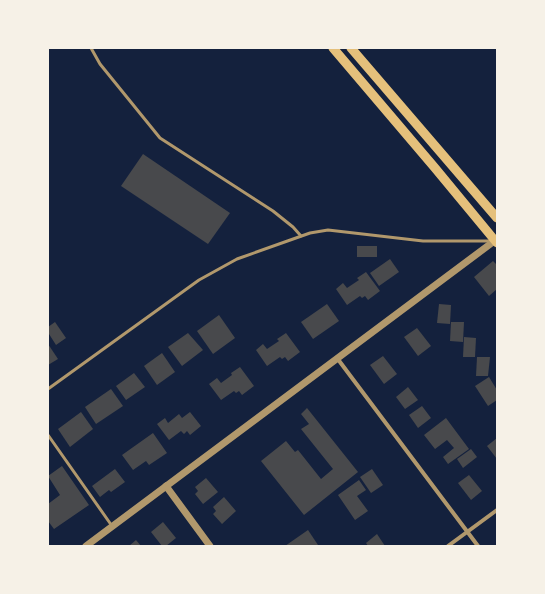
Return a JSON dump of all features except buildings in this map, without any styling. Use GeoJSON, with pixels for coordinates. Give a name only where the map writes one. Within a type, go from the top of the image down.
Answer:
{"type":"FeatureCollection","features":[{"type":"Feature","properties":{"kind":"main road"},"geometry":{"type":"LineString","coordinates":[[333,48],[496,241]]}},
{"type":"Feature","properties":{"kind":"main road"},"geometry":{"type":"LineString","coordinates":[[341,58],[352,49],[497,218]]}},
{"type":"Feature","properties":{"kind":"main road"},"geometry":{"type":"LineString","coordinates":[[383,107],[394,97]]}},
{"type":"Feature","properties":{"kind":"main road"},"geometry":{"type":"LineString","coordinates":[[435,168],[445,158]]}},
{"type":"Feature","properties":{"kind":"street"},"geometry":{"type":"LineString","coordinates":[[86,546],[496,241]]}},
{"type":"Feature","properties":{"kind":"street"},"geometry":{"type":"LineString","coordinates":[[337,358],[478,546]]}},
{"type":"Feature","properties":{"kind":"street"},"geometry":{"type":"LineString","coordinates":[[166,486],[210,546]]}},
{"type":"Feature","properties":{"kind":"street"},"geometry":{"type":"LineString","coordinates":[[448,546],[497,510]]}},
{"type":"Feature","properties":{"kind":"lane"},"geometry":{"type":"LineString","coordinates":[[91,48],[100,64],[160,138],[273,211],[293,227],[301,236]]}},
{"type":"Feature","properties":{"kind":"lane"},"geometry":{"type":"LineString","coordinates":[[48,389],[200,280],[237,259],[301,236],[328,230],[423,241],[496,241]]}},
{"type":"Feature","properties":{"kind":"lane"},"geometry":{"type":"LineString","coordinates":[[48,435],[112,526]]}}]}
